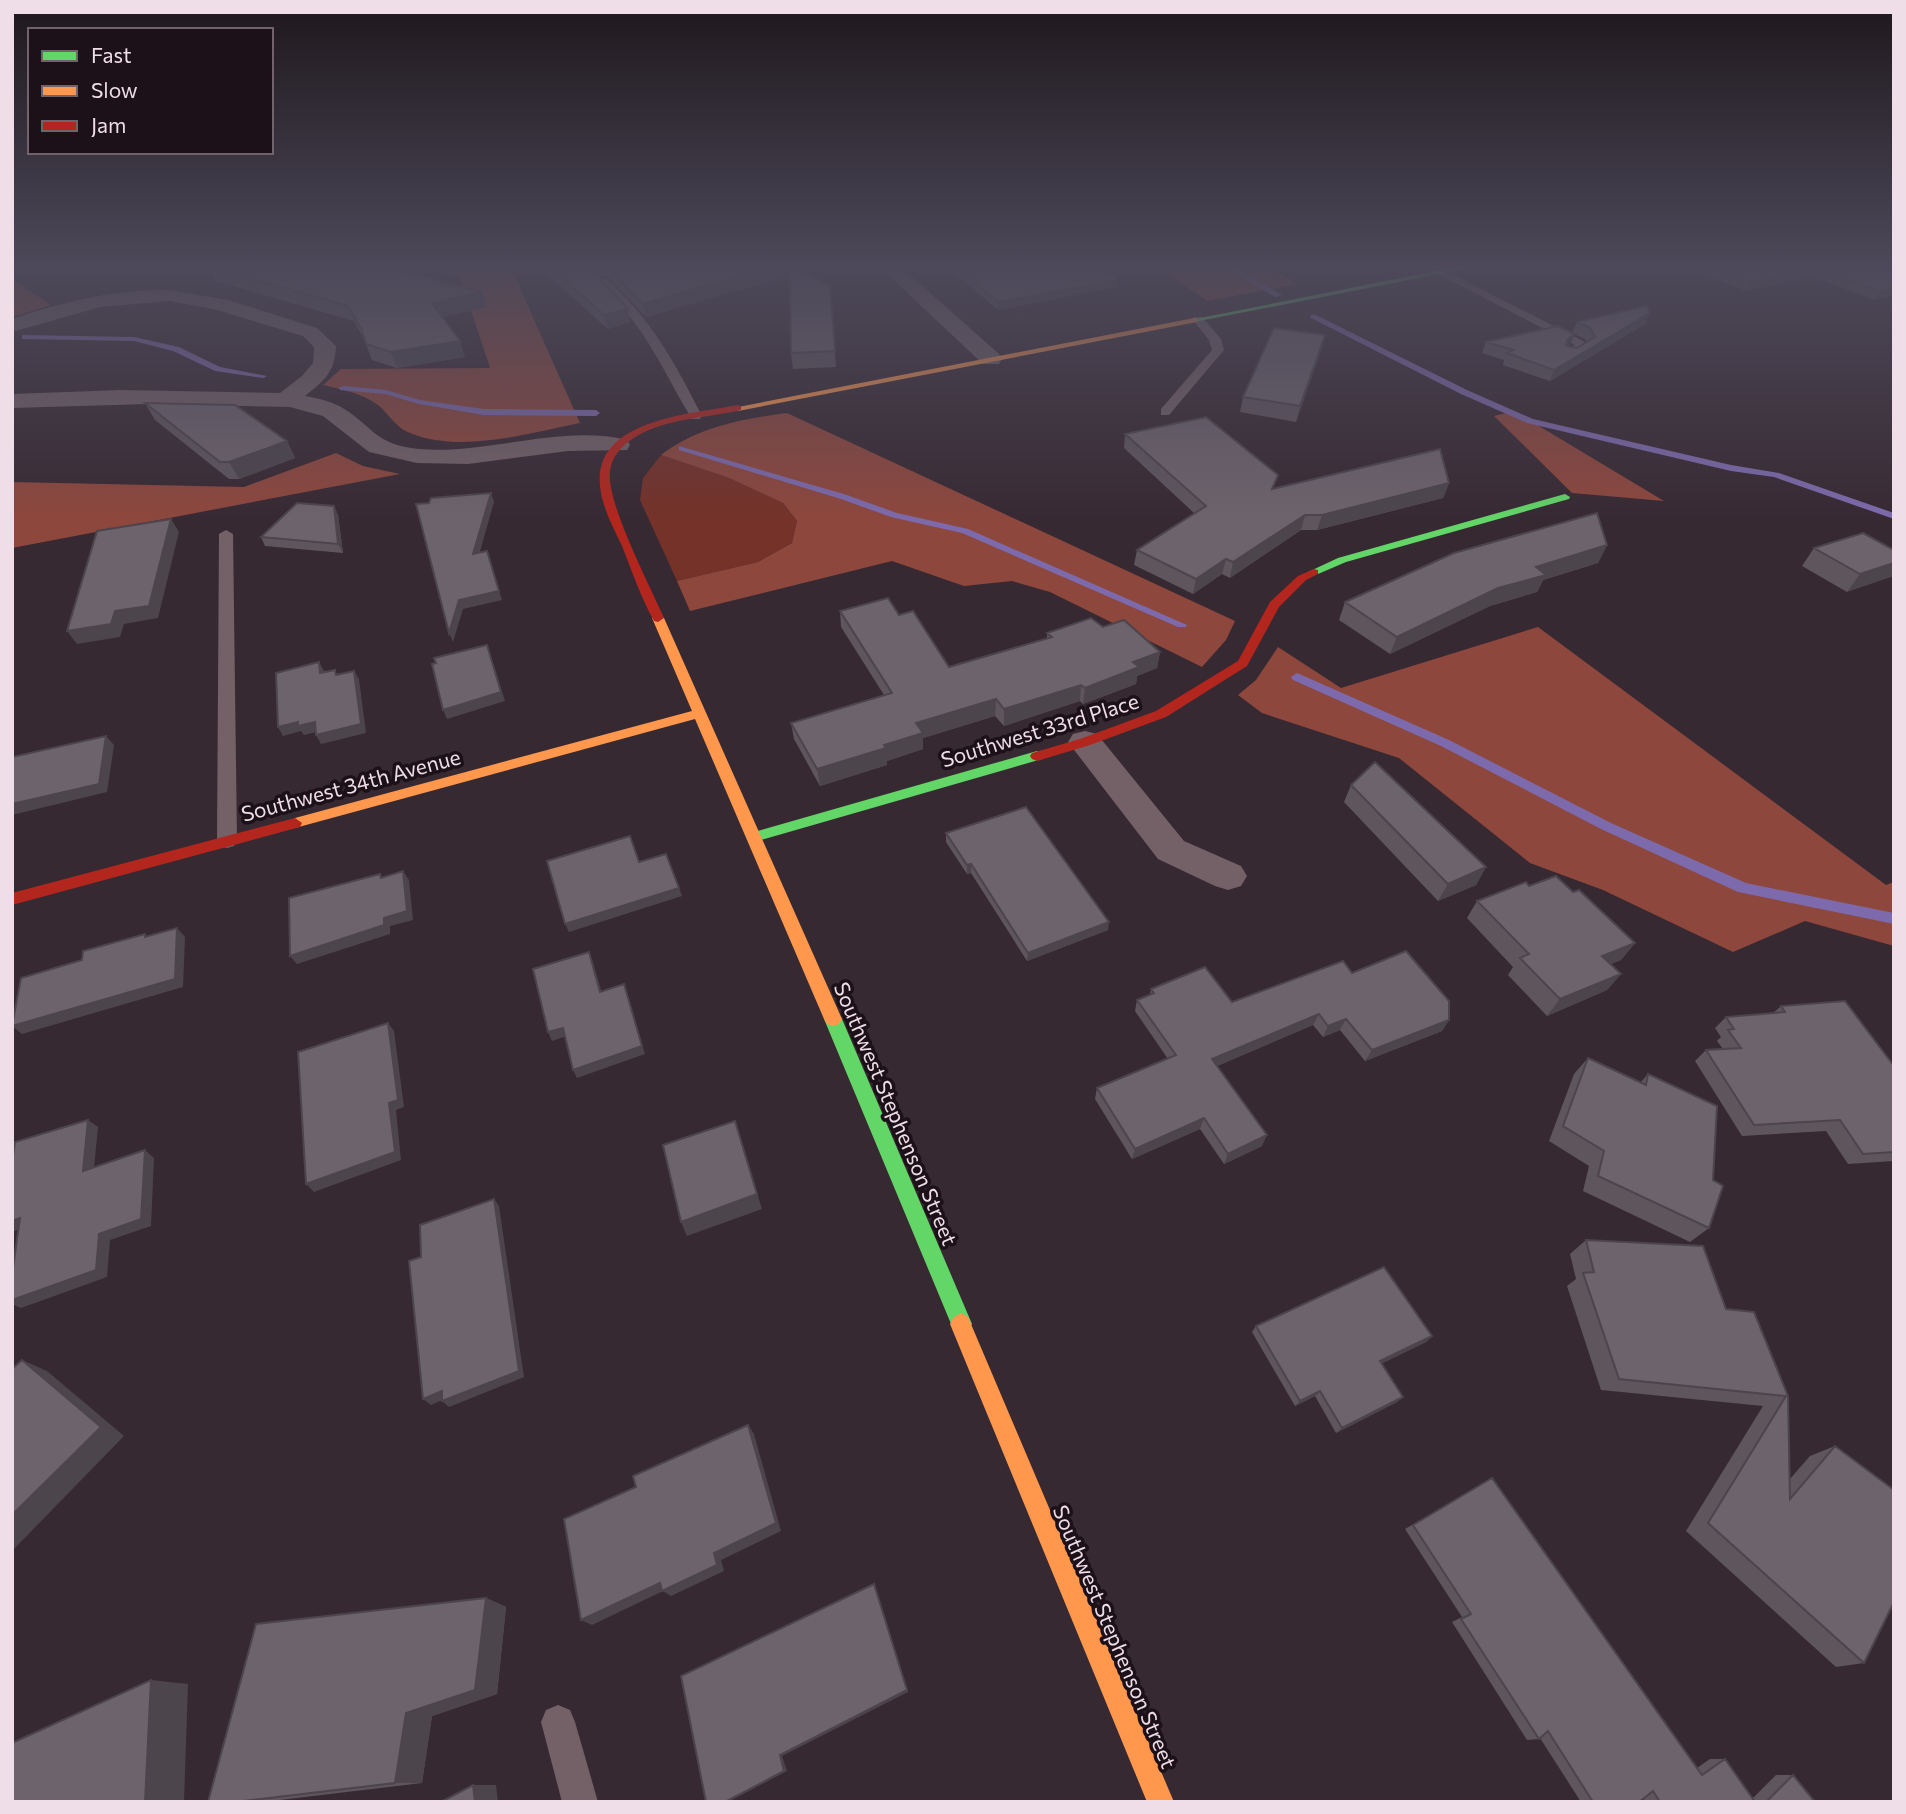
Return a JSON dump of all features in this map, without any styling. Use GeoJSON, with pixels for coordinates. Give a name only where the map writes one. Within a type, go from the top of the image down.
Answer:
{"type":"FeatureCollection","features":[{"type":"Feature","properties":{"kind":"street"},"geometry":{"type":"LineString","coordinates":[[285,400],[310,381],[324,364],[325,353]]}},
{"type":"Feature","properties":{"kind":"street"},"geometry":{"type":"LineString","coordinates":[[984,353],[991,359]]}},
{"type":"Feature","properties":{"kind":"street"},"geometry":{"type":"LineString","coordinates":[[12,401],[123,395],[285,400],[325,408],[346,421],[368,442],[385,450],[415,456],[474,458],[579,443],[618,445],[644,429],[696,416],[1024,353]]}},
{"type":"Feature","properties":{"kind":"street","name":"Southwest Stephenson Street"},"geometry":{"type":"LineString","coordinates":[[618,445],[605,464],[603,478],[606,495],[754,837],[1149,1797]]}},
{"type":"Feature","properties":{"kind":"street","name":"Southwest 33rd Place"},"geometry":{"type":"LineString","coordinates":[[754,837],[1086,741],[1161,714],[1243,663],[1274,606],[1302,578],[1342,560],[1565,497]]}},
{"type":"Feature","properties":{"kind":"street","name":"Southwest 34th Avenue"},"geometry":{"type":"LineString","coordinates":[[12,900],[701,713]]}},
{"type":"Feature","properties":{"kind":"street"},"geometry":{"type":"LineString","coordinates":[[1086,741],[1171,850],[1228,876]]}},
{"type":"Feature","properties":{"kind":"lane"},"geometry":{"type":"LineString","coordinates":[[663,353],[696,416]]}},
{"type":"Feature","properties":{"kind":"lane"},"geometry":{"type":"LineString","coordinates":[[1166,412],[1216,353]]}},
{"type":"Feature","properties":{"kind":"lane"},"geometry":{"type":"LineString","coordinates":[[1568,355],[1573,353]]}},
{"type":"Feature","properties":{"kind":"lane"},"geometry":{"type":"LineString","coordinates":[[226,534],[227,841]]}},
{"type":"Feature","properties":{"kind":"lane"},"geometry":{"type":"LineString","coordinates":[[558,1722],[580,1802]]}},
{"type":"Feature","properties":{"kind":"shaded area"},"geometry":{"type":"Polygon","coordinates":[[[485,353],[549,353],[580,423],[495,440],[451,442],[430,439],[405,431],[378,405],[365,398],[323,385],[341,369],[490,368],[485,353]]]}},
{"type":"Feature","properties":{"kind":"shaded area"},"geometry":{"type":"Polygon","coordinates":[[[1514,411],[1664,501],[1572,493],[1494,416],[1514,411]]]}},
{"type":"Feature","properties":{"kind":"shaded area"},"geometry":{"type":"Polygon","coordinates":[[[787,413],[1235,621],[1226,640],[1202,667],[1050,592],[1012,581],[964,586],[892,561],[690,611],[677,581],[758,562],[792,543],[797,521],[783,503],[729,478],[661,455],[705,431],[754,418],[787,413]]]}},
{"type":"Feature","properties":{"kind":"shaded area"},"geometry":{"type":"Polygon","coordinates":[[[336,453],[363,466],[400,474],[12,548],[12,482],[244,487],[336,453]]]}},
{"type":"Feature","properties":{"kind":"shaded area"},"geometry":{"type":"Polygon","coordinates":[[[661,455],[729,478],[783,503],[797,521],[792,543],[758,562],[677,581],[640,500],[643,478],[661,455]]]}},
{"type":"Feature","properties":{"kind":"shaded area"},"geometry":{"type":"Polygon","coordinates":[[[1538,627],[1886,885],[1894,882],[1894,946],[1805,921],[1733,952],[1603,890],[1530,863],[1399,758],[1262,713],[1238,695],[1256,680],[1278,647],[1341,688],[1538,627]]]}},
{"type":"Feature","properties":{"kind":"building"},"geometry":{"type":"Polygon","coordinates":[[[1263,353],[1319,353],[1300,406],[1243,397],[1263,353]]]}},
{"type":"Feature","properties":{"kind":"building"},"geometry":{"type":"Polygon","coordinates":[[[1508,353],[1583,353],[1554,370],[1508,353]]]}},
{"type":"Feature","properties":{"kind":"building"},"geometry":{"type":"Polygon","coordinates":[[[145,403],[235,405],[287,441],[229,462],[220,462],[145,403]]]}},
{"type":"Feature","properties":{"kind":"building"},"geometry":{"type":"Polygon","coordinates":[[[1206,417],[1278,475],[1272,489],[1440,449],[1449,483],[1322,515],[1305,515],[1233,562],[1226,559],[1196,579],[1137,550],[1206,506],[1125,434],[1206,417]]]}},
{"type":"Feature","properties":{"kind":"building"},"geometry":{"type":"Polygon","coordinates":[[[491,493],[473,554],[487,551],[499,591],[459,600],[449,633],[416,504],[429,503],[431,498],[491,493]]]}},
{"type":"Feature","properties":{"kind":"building"},"geometry":{"type":"Polygon","coordinates":[[[297,503],[334,506],[338,544],[261,537],[297,503]]]}},
{"type":"Feature","properties":{"kind":"building"},"geometry":{"type":"Polygon","coordinates":[[[1597,513],[1607,545],[1536,567],[1546,575],[1498,588],[1397,637],[1345,602],[1454,553],[1597,513]]]}},
{"type":"Feature","properties":{"kind":"building"},"geometry":{"type":"Polygon","coordinates":[[[171,519],[149,606],[115,611],[111,624],[67,631],[97,531],[171,519]]]}},
{"type":"Feature","properties":{"kind":"building"},"geometry":{"type":"Polygon","coordinates":[[[1863,533],[1894,550],[1894,563],[1860,574],[1814,548],[1863,533]]]}},
{"type":"Feature","properties":{"kind":"building"},"geometry":{"type":"Polygon","coordinates":[[[888,598],[899,615],[913,611],[949,667],[1052,637],[1047,633],[1091,618],[1103,627],[1124,620],[1160,652],[1133,662],[1139,667],[1085,688],[1081,685],[1004,709],[996,699],[916,723],[923,733],[884,745],[886,748],[817,769],[791,723],[892,693],[840,611],[888,598]]]}},
{"type":"Feature","properties":{"kind":"building"},"geometry":{"type":"Polygon","coordinates":[[[487,645],[501,692],[443,710],[432,664],[436,663],[434,658],[487,645]]]}},
{"type":"Feature","properties":{"kind":"building"},"geometry":{"type":"Polygon","coordinates":[[[319,662],[320,673],[335,670],[336,675],[354,671],[361,724],[316,735],[315,722],[298,726],[298,722],[278,727],[276,673],[319,662]]]}},
{"type":"Feature","properties":{"kind":"building"},"geometry":{"type":"Polygon","coordinates":[[[106,736],[99,784],[12,804],[12,757],[106,736]]]}},
{"type":"Feature","properties":{"kind":"building"},"geometry":{"type":"Polygon","coordinates":[[[1375,762],[1486,867],[1448,884],[1351,785],[1375,762]]]}},
{"type":"Feature","properties":{"kind":"building"},"geometry":{"type":"Polygon","coordinates":[[[1026,807],[1109,922],[1028,953],[971,864],[967,865],[946,833],[1026,807]]]}},
{"type":"Feature","properties":{"kind":"building"},"geometry":{"type":"Polygon","coordinates":[[[630,836],[639,862],[666,854],[679,888],[565,924],[547,861],[630,836]]]}},
{"type":"Feature","properties":{"kind":"building"},"geometry":{"type":"Polygon","coordinates":[[[403,871],[407,911],[384,918],[384,925],[290,956],[289,898],[380,874],[381,878],[403,871]]]}},
{"type":"Feature","properties":{"kind":"building"},"geometry":{"type":"Polygon","coordinates":[[[1556,876],[1573,892],[1579,890],[1635,943],[1602,956],[1621,974],[1560,999],[1520,958],[1529,954],[1477,901],[1526,882],[1529,886],[1556,876]]]}},
{"type":"Feature","properties":{"kind":"building"},"geometry":{"type":"Polygon","coordinates":[[[177,928],[175,979],[12,1026],[21,978],[82,960],[83,951],[177,928]]]}},
{"type":"Feature","properties":{"kind":"building"},"geometry":{"type":"Polygon","coordinates":[[[1406,951],[1449,1001],[1449,1020],[1372,1050],[1346,1019],[1328,1026],[1319,1014],[1212,1059],[1267,1135],[1228,1154],[1204,1118],[1135,1149],[1097,1088],[1176,1055],[1137,1000],[1154,993],[1151,989],[1205,967],[1232,1002],[1343,961],[1352,973],[1406,951]]]}},
{"type":"Feature","properties":{"kind":"building"},"geometry":{"type":"Polygon","coordinates":[[[589,952],[600,992],[624,984],[642,1046],[573,1070],[563,1028],[548,1032],[533,969],[589,952]]]}},
{"type":"Feature","properties":{"kind":"building"},"geometry":{"type":"Polygon","coordinates":[[[1845,1001],[1894,1066],[1894,1152],[1863,1154],[1840,1120],[1754,1125],[1706,1050],[1741,1048],[1728,1030],[1734,1029],[1726,1017],[1785,1012],[1781,1006],[1845,1001]]]}},
{"type":"Feature","properties":{"kind":"building"},"geometry":{"type":"Polygon","coordinates":[[[388,1023],[398,1100],[389,1103],[395,1152],[306,1184],[298,1052],[388,1023]]]}},
{"type":"Feature","properties":{"kind":"building"},"geometry":{"type":"Polygon","coordinates":[[[1588,1058],[1646,1085],[1648,1074],[1717,1106],[1713,1180],[1723,1186],[1709,1228],[1598,1176],[1604,1151],[1563,1126],[1588,1058]]]}},
{"type":"Feature","properties":{"kind":"building"},"geometry":{"type":"Polygon","coordinates":[[[88,1120],[83,1171],[145,1150],[141,1219],[99,1234],[96,1270],[12,1300],[12,1275],[20,1218],[12,1221],[12,1162],[15,1142],[88,1120]]]}},
{"type":"Feature","properties":{"kind":"building"},"geometry":{"type":"Polygon","coordinates":[[[735,1121],[757,1194],[681,1222],[663,1145],[735,1121]]]}},
{"type":"Feature","properties":{"kind":"building"},"geometry":{"type":"Polygon","coordinates":[[[494,1199],[519,1371],[442,1401],[442,1391],[423,1399],[409,1261],[421,1257],[420,1225],[494,1199]]]}},
{"type":"Feature","properties":{"kind":"building"},"geometry":{"type":"Polygon","coordinates":[[[1586,1240],[1703,1246],[1726,1309],[1754,1312],[1788,1396],[1790,1499],[1835,1446],[1894,1490],[1894,1602],[1864,1663],[1708,1523],[1786,1396],[1619,1379],[1583,1273],[1594,1272],[1586,1240]]]}},
{"type":"Feature","properties":{"kind":"building"},"geometry":{"type":"Polygon","coordinates":[[[1384,1267],[1432,1336],[1380,1361],[1403,1397],[1342,1428],[1320,1391],[1300,1401],[1256,1326],[1384,1267]]]}},
{"type":"Feature","properties":{"kind":"building"},"geometry":{"type":"Polygon","coordinates":[[[22,1360],[101,1427],[12,1515],[12,1369],[22,1360]]]}},
{"type":"Feature","properties":{"kind":"building"},"geometry":{"type":"Polygon","coordinates":[[[748,1425],[776,1523],[714,1553],[717,1565],[662,1591],[660,1583],[581,1620],[564,1519],[636,1487],[633,1476],[748,1425]]]}},
{"type":"Feature","properties":{"kind":"building"},"geometry":{"type":"Polygon","coordinates":[[[1492,1478],[1702,1775],[1725,1759],[1755,1802],[1660,1802],[1653,1791],[1639,1802],[1593,1802],[1548,1731],[1539,1739],[1461,1619],[1471,1614],[1413,1525],[1492,1478]]]}},
{"type":"Feature","properties":{"kind":"building"},"geometry":{"type":"Polygon","coordinates":[[[874,1584],[907,1690],[780,1755],[784,1771],[725,1802],[706,1802],[681,1676],[874,1584]]]}},
{"type":"Feature","properties":{"kind":"building"},"geometry":{"type":"Polygon","coordinates":[[[486,1598],[475,1690],[406,1713],[395,1783],[235,1802],[208,1802],[256,1624],[486,1598]]]}},
{"type":"Feature","properties":{"kind":"building"},"geometry":{"type":"Polygon","coordinates":[[[151,1680],[145,1802],[12,1802],[12,1743],[151,1680]]]}},
{"type":"Feature","properties":{"kind":"building"},"geometry":{"type":"Polygon","coordinates":[[[1793,1775],[1815,1802],[1766,1802],[1793,1775]]]}},
{"type":"Feature","properties":{"kind":"building"},"geometry":{"type":"Polygon","coordinates":[[[473,1785],[475,1802],[441,1802],[473,1785]]]}},
{"type":"Feature","properties":{"kind":"waterway"},"geometry":{"type":"LineString","coordinates":[[184,353],[218,369],[263,376]]}},
{"type":"Feature","properties":{"kind":"waterway"},"geometry":{"type":"LineString","coordinates":[[1386,353],[1464,392],[1530,421],[1731,468],[1776,475],[1894,516]]}},
{"type":"Feature","properties":{"kind":"waterway"},"geometry":{"type":"LineString","coordinates":[[343,388],[386,392],[419,402],[484,412],[596,413]]}},
{"type":"Feature","properties":{"kind":"waterway"},"geometry":{"type":"LineString","coordinates":[[682,448],[894,515],[965,531],[1182,625]]}},
{"type":"Feature","properties":{"kind":"waterway"},"geometry":{"type":"LineString","coordinates":[[1297,677],[1445,743],[1606,826],[1743,888],[1894,919]]}},
{"type":"Feature","properties":{"kind":"traffic: fast"},"geometry":{"type":"LineString","coordinates":[[1314,572],[1342,560],[1565,497]]}},
{"type":"Feature","properties":{"kind":"traffic: fast"},"geometry":{"type":"LineString","coordinates":[[754,837],[1037,756]]}},
{"type":"Feature","properties":{"kind":"traffic: fast"},"geometry":{"type":"LineString","coordinates":[[833,1019],[961,1324]]}},
{"type":"Feature","properties":{"kind":"traffic: slow"},"geometry":{"type":"LineString","coordinates":[[738,408],[1025,353]]}},
{"type":"Feature","properties":{"kind":"traffic: slow"},"geometry":{"type":"LineString","coordinates":[[658,618],[833,1019]]}},
{"type":"Feature","properties":{"kind":"traffic: slow"},"geometry":{"type":"LineString","coordinates":[[295,823],[701,713]]}},
{"type":"Feature","properties":{"kind":"traffic: slow"},"geometry":{"type":"LineString","coordinates":[[961,1324],[1161,1802]]}},
{"type":"Feature","properties":{"kind":"traffic: jam"},"geometry":{"type":"LineString","coordinates":[[658,618],[614,518],[605,487],[608,458],[617,445],[645,429],[738,408]]}},
{"type":"Feature","properties":{"kind":"traffic: jam"},"geometry":{"type":"LineString","coordinates":[[1037,756],[1085,742],[1161,714],[1243,663],[1274,605],[1302,578],[1314,572]]}},
{"type":"Feature","properties":{"kind":"traffic: jam"},"geometry":{"type":"LineString","coordinates":[[12,899],[295,823]]}}]}
